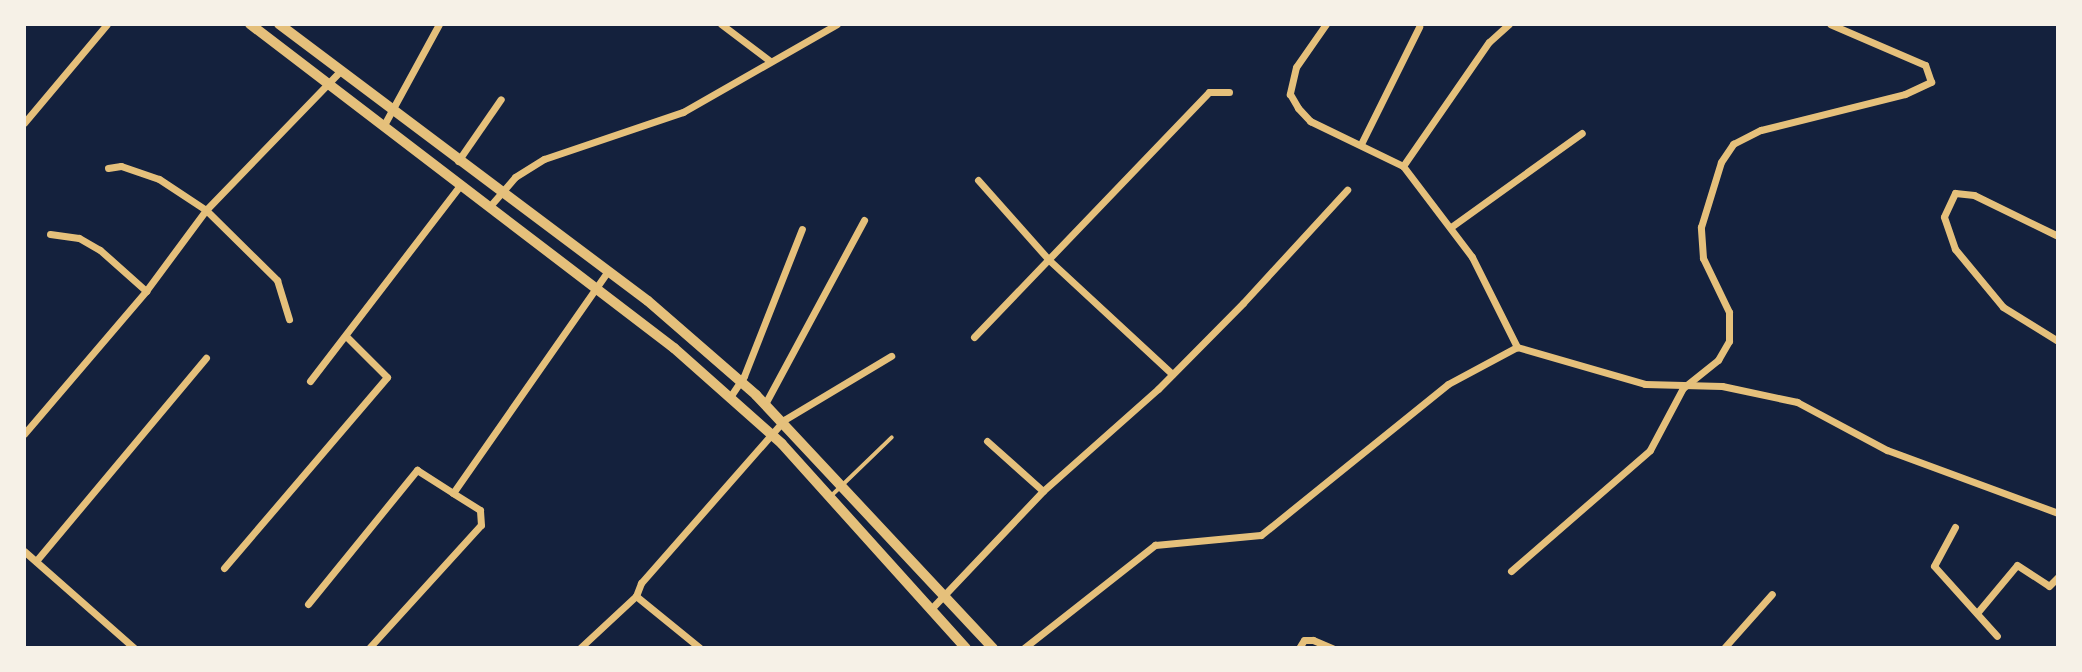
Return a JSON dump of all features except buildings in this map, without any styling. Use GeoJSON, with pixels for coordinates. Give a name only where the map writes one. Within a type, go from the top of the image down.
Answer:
{"type":"FeatureCollection","features":[{"type":"Feature","properties":{"kind":"main road"},"geometry":{"type":"LineString","coordinates":[[250,24],[596,288],[730,397],[772,434],[966,648]]}},
{"type":"Feature","properties":{"kind":"main road"},"geometry":{"type":"LineString","coordinates":[[279,24],[607,272],[740,381],[784,420],[993,648]]}},
{"type":"Feature","properties":{"kind":"main road"},"geometry":{"type":"LineString","coordinates":[[561,261],[573,246]]}},
{"type":"Feature","properties":{"kind":"street"},"geometry":{"type":"LineString","coordinates":[[24,123],[107,24]]}},
{"type":"Feature","properties":{"kind":"street"},"geometry":{"type":"LineString","coordinates":[[384,125],[395,112],[439,24]]}},
{"type":"Feature","properties":{"kind":"street"},"geometry":{"type":"LineString","coordinates":[[721,24],[751,42],[770,61]]}},
{"type":"Feature","properties":{"kind":"street"},"geometry":{"type":"LineString","coordinates":[[490,206],[501,192],[544,159],[683,112],[837,24]]}},
{"type":"Feature","properties":{"kind":"street"},"geometry":{"type":"LineString","coordinates":[[1326,24],[1296,67],[1290,94],[1310,121],[1403,166],[1472,257],[1517,347],[1591,372],[1683,388],[1722,386],[1797,402],[1887,450],[2058,513]]}},
{"type":"Feature","properties":{"kind":"street"},"geometry":{"type":"LineString","coordinates":[[1403,166],[1489,42],[1509,24]]}},
{"type":"Feature","properties":{"kind":"street"},"geometry":{"type":"LineString","coordinates":[[1511,571],[1650,450],[1666,429],[1683,388],[1718,360],[1729,341],[1729,312],[1703,258],[1701,227],[1721,162],[1733,144],[1761,130],[1905,94],[1931,82],[1925,65],[1830,24]]}},
{"type":"Feature","properties":{"kind":"street"},"geometry":{"type":"LineString","coordinates":[[1361,144],[1419,27]]}},
{"type":"Feature","properties":{"kind":"street"},"geometry":{"type":"LineString","coordinates":[[24,434],[146,291],[206,210],[341,70]]}},
{"type":"Feature","properties":{"kind":"street"},"geometry":{"type":"LineString","coordinates":[[974,337],[1209,92],[1229,92]]}},
{"type":"Feature","properties":{"kind":"street"},"geometry":{"type":"LineString","coordinates":[[458,161],[501,99]]}},
{"type":"Feature","properties":{"kind":"street"},"geometry":{"type":"LineString","coordinates":[[1451,227],[1582,133]]}},
{"type":"Feature","properties":{"kind":"street"},"geometry":{"type":"LineString","coordinates":[[108,168],[121,166],[159,179],[206,210],[277,280],[289,319]]}},
{"type":"Feature","properties":{"kind":"street"},"geometry":{"type":"LineString","coordinates":[[978,180],[1049,260],[1172,374]]}},
{"type":"Feature","properties":{"kind":"street"},"geometry":{"type":"LineString","coordinates":[[310,381],[347,337],[461,184]]}},
{"type":"Feature","properties":{"kind":"street"},"geometry":{"type":"LineString","coordinates":[[931,609],[1043,491],[1172,374],[1347,190]]}},
{"type":"Feature","properties":{"kind":"street"},"geometry":{"type":"LineString","coordinates":[[2058,236],[1974,195],[1955,193],[1944,217],[1955,249],[2003,307],[2058,341]]}},
{"type":"Feature","properties":{"kind":"street"},"geometry":{"type":"LineString","coordinates":[[765,404],[864,220]]}},
{"type":"Feature","properties":{"kind":"street"},"geometry":{"type":"LineString","coordinates":[[730,397],[740,381],[802,229]]}},
{"type":"Feature","properties":{"kind":"street"},"geometry":{"type":"LineString","coordinates":[[50,234],[79,238],[100,250],[146,291]]}},
{"type":"Feature","properties":{"kind":"street"},"geometry":{"type":"LineString","coordinates":[[453,493],[607,272]]}},
{"type":"Feature","properties":{"kind":"street"},"geometry":{"type":"LineString","coordinates":[[224,568],[387,377],[347,337]]}},
{"type":"Feature","properties":{"kind":"street"},"geometry":{"type":"LineString","coordinates":[[1024,648],[1155,545],[1261,535],[1448,384],[1517,347]]}},
{"type":"Feature","properties":{"kind":"street"},"geometry":{"type":"LineString","coordinates":[[580,648],[636,596],[641,583],[784,420],[891,356]]}},
{"type":"Feature","properties":{"kind":"street"},"geometry":{"type":"LineString","coordinates":[[36,561],[206,358]]}},
{"type":"Feature","properties":{"kind":"street"},"geometry":{"type":"LineString","coordinates":[[987,441],[1043,491]]}},
{"type":"Feature","properties":{"kind":"street"},"geometry":{"type":"LineString","coordinates":[[308,604],[417,470],[480,510],[481,525],[369,648]]}},
{"type":"Feature","properties":{"kind":"street"},"geometry":{"type":"LineString","coordinates":[[1955,527],[1934,566],[1997,636]]}},
{"type":"Feature","properties":{"kind":"street"},"geometry":{"type":"LineString","coordinates":[[24,551],[134,648]]}},
{"type":"Feature","properties":{"kind":"street"},"geometry":{"type":"LineString","coordinates":[[1977,613],[2017,565],[2049,586],[2058,577]]}},
{"type":"Feature","properties":{"kind":"street"},"geometry":{"type":"LineString","coordinates":[[1724,648],[1772,594]]}},
{"type":"Feature","properties":{"kind":"street"},"geometry":{"type":"LineString","coordinates":[[636,596],[700,648]]}},
{"type":"Feature","properties":{"kind":"street"},"geometry":{"type":"LineString","coordinates":[[1299,648],[1304,640],[1313,640],[1332,648]]}},
{"type":"Feature","properties":{"kind":"lane"},"geometry":{"type":"LineString","coordinates":[[831,497],[892,437]]}}]}
